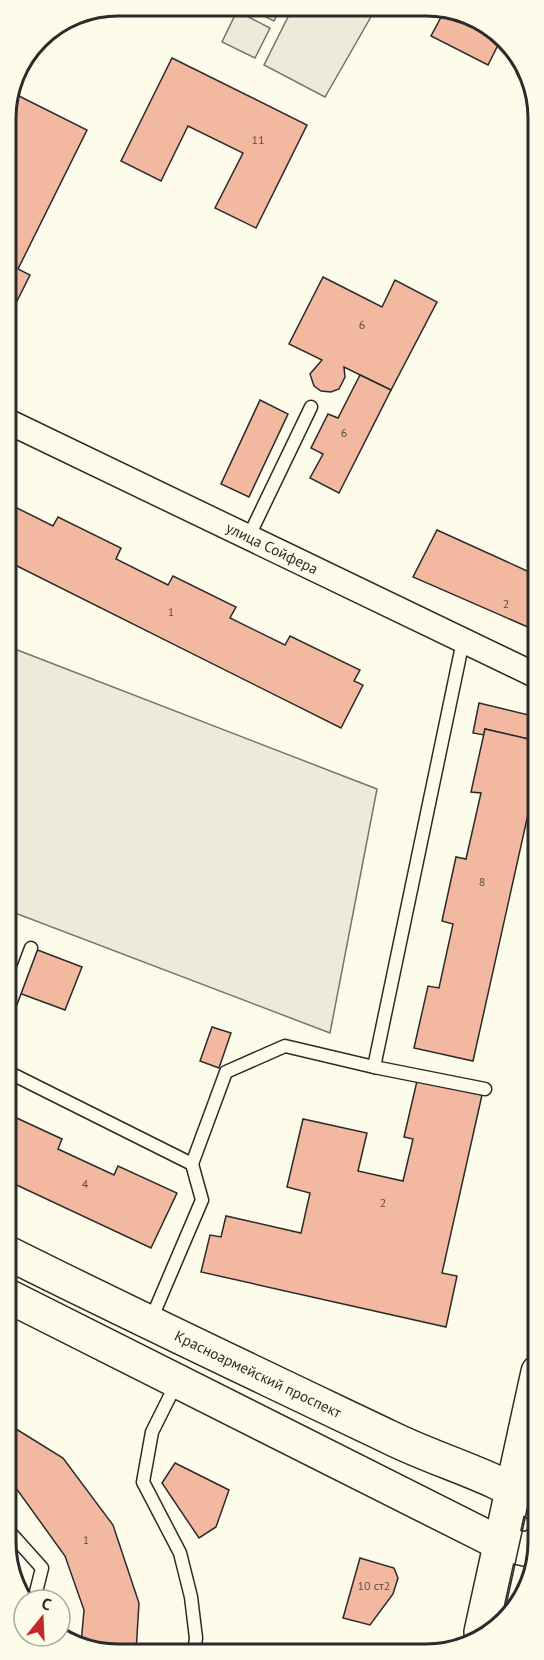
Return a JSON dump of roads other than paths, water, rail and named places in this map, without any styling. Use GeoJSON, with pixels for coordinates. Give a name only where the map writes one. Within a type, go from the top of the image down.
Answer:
{"type":"FeatureCollection","features":[{"type":"Feature","properties":{"kind":"main road","name":"Красноармейский проспект"},"geometry":{"type":"LineString","coordinates":[[16,1256],[149,1323],[414,1450],[524,1497]]}},
{"type":"Feature","properties":{"kind":"main road"},"geometry":{"type":"LineString","coordinates":[[16,1300],[499,1543],[527,1550]]}},
{"type":"Feature","properties":{"kind":"main road"},"geometry":{"type":"LineString","coordinates":[[482,1626],[499,1543],[524,1497],[527,1470]]}},
{"type":"Feature","properties":{"kind":"street","name":"улица Сойфера"},"geometry":{"type":"LineString","coordinates":[[17,426],[528,672]]}},
{"type":"Feature","properties":{"kind":"lane"},"geometry":{"type":"LineString","coordinates":[[248,538],[311,407]]}},
{"type":"Feature","properties":{"kind":"lane"},"geometry":{"type":"LineString","coordinates":[[374,1067],[463,641]]}},
{"type":"Feature","properties":{"kind":"lane"},"geometry":{"type":"LineString","coordinates":[[16,989],[31,948]]}},
{"type":"Feature","properties":{"kind":"lane"},"geometry":{"type":"LineString","coordinates":[[149,1323],[202,1200],[192,1164],[226,1072],[285,1046],[374,1067],[485,1089]]}},
{"type":"Feature","properties":{"kind":"lane"},"geometry":{"type":"LineString","coordinates":[[16,1076],[192,1164]]}},
{"type":"Feature","properties":{"kind":"lane"},"geometry":{"type":"LineString","coordinates":[[177,1381],[152,1432],[142,1482],[180,1553],[192,1607],[195,1644]]}},
{"type":"Feature","properties":{"kind":"lane"},"geometry":{"type":"LineString","coordinates":[[16,1539],[42,1568],[37,1588]]}},
{"type":"Feature","properties":{"kind":"tram line"},"geometry":{"type":"LineString","coordinates":[[507,1603],[527,1509]]}}]}
